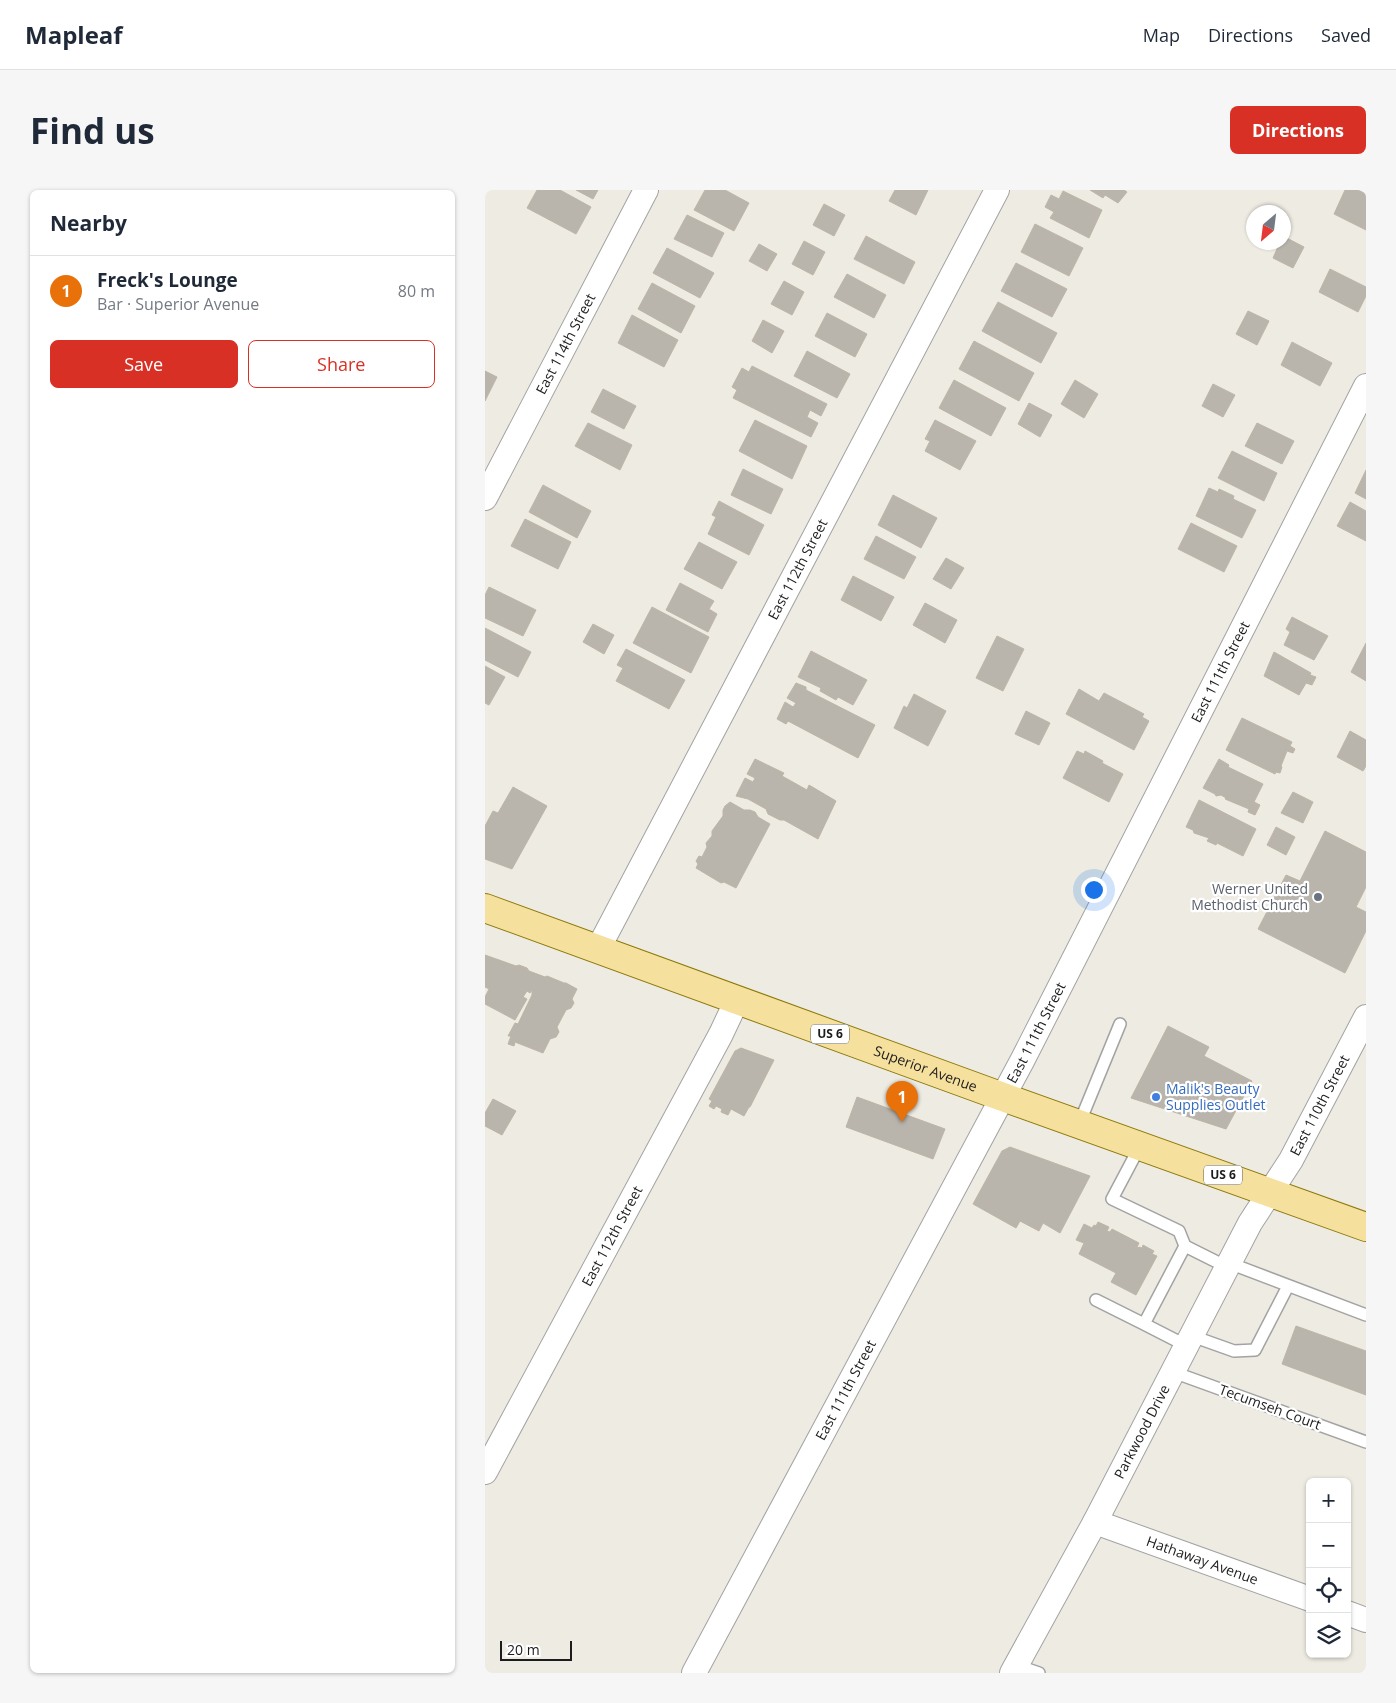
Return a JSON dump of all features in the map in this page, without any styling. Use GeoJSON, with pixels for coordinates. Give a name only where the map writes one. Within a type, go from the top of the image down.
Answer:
{"type":"FeatureCollection","features":[{"type":"Feature","properties":{"kind":"main road","name":"Superior Avenue"},"geometry":{"type":"LineString","coordinates":[[485,908],[1366,1227]]}},
{"type":"Feature","properties":{"kind":"street","name":"East 114th Street"},"geometry":{"type":"LineString","coordinates":[[485,498],[646,190]]}},
{"type":"Feature","properties":{"kind":"street","name":"East 112th Street"},"geometry":{"type":"LineString","coordinates":[[598,949],[997,190]]}},
{"type":"Feature","properties":{"kind":"street","name":"East 111th Street"},"geometry":{"type":"LineString","coordinates":[[695,1673],[1003,1097],[1366,386]]}},
{"type":"Feature","properties":{"kind":"street","name":"East 112th Street"},"geometry":{"type":"LineString","coordinates":[[485,1472],[737,1000]]}},
{"type":"Feature","properties":{"kind":"street","name":"East 110th Street"},"geometry":{"type":"LineString","coordinates":[[1271,1192],[1291,1160],[1366,1017]]}},
{"type":"Feature","properties":{"kind":"street","name":"Parkwood Drive"},"geometry":{"type":"LineString","coordinates":[[1014,1669],[1095,1522],[1250,1223],[1271,1192]]}},
{"type":"Feature","properties":{"kind":"street","name":"Hathaway Avenue"},"geometry":{"type":"LineString","coordinates":[[1095,1522],[1306,1598]]}},
{"type":"Feature","properties":{"kind":"street"},"geometry":{"type":"LineString","coordinates":[[1351,1614],[1366,1620]]}},
{"type":"Feature","properties":{"kind":"lane"},"geometry":{"type":"LineString","coordinates":[[1079,1124],[1120,1024]]}},
{"type":"Feature","properties":{"kind":"lane"},"geometry":{"type":"LineString","coordinates":[[1140,1146],[1112,1199],[1179,1231],[1185,1246],[1228,1265],[1366,1315]]}},
{"type":"Feature","properties":{"kind":"lane"},"geometry":{"type":"LineString","coordinates":[[1144,1324],[1185,1246]]}},
{"type":"Feature","properties":{"kind":"lane"},"geometry":{"type":"LineString","coordinates":[[1097,1300],[1144,1324],[1190,1341],[1234,1351],[1255,1350],[1288,1286]]}},
{"type":"Feature","properties":{"kind":"lane","name":"Tecumseh Court"},"geometry":{"type":"LineString","coordinates":[[1173,1372],[1366,1442]]}},
{"type":"Feature","properties":{"kind":"lane"},"geometry":{"type":"LineString","coordinates":[[1014,1669],[1039,1673]]}},
{"type":"Feature","properties":{"kind":"building"},"geometry":{"type":"Polygon","coordinates":[[[537,190],[560,190],[591,207],[576,234],[527,208],[537,190]]]}},
{"type":"Feature","properties":{"kind":"building"},"geometry":{"type":"Polygon","coordinates":[[[576,190],[598,190],[593,199],[576,190]]]}},
{"type":"Feature","properties":{"kind":"building"},"geometry":{"type":"Polygon","coordinates":[[[705,190],[725,190],[749,203],[734,231],[694,210],[705,190]]]}},
{"type":"Feature","properties":{"kind":"building"},"geometry":{"type":"Polygon","coordinates":[[[895,190],[928,190],[916,215],[889,201],[895,190]]]}},
{"type":"Feature","properties":{"kind":"building"},"geometry":{"type":"Polygon","coordinates":[[[1090,190],[1124,190],[1127,192],[1118,203],[1105,195],[1103,198],[1090,190]]]}},
{"type":"Feature","properties":{"kind":"building"},"geometry":{"type":"Polygon","coordinates":[[[1345,190],[1358,190],[1366,194],[1366,230],[1334,214],[1345,190]]]}},
{"type":"Feature","properties":{"kind":"building"},"geometry":{"type":"Polygon","coordinates":[[[1063,191],[1102,210],[1089,238],[1050,218],[1054,212],[1045,207],[1051,195],[1059,199],[1063,191]]]}},
{"type":"Feature","properties":{"kind":"building"},"geometry":{"type":"Polygon","coordinates":[[[824,204],[845,215],[834,236],[813,225],[824,204]]]}},
{"type":"Feature","properties":{"kind":"building"},"geometry":{"type":"Polygon","coordinates":[[[687,215],[724,233],[712,257],[674,239],[687,215]]]}},
{"type":"Feature","properties":{"kind":"building"},"geometry":{"type":"Polygon","coordinates":[[[1035,224],[1083,248],[1069,276],[1021,252],[1035,224]]]}},
{"type":"Feature","properties":{"kind":"building"},"geometry":{"type":"Polygon","coordinates":[[[866,236],[915,262],[904,284],[854,259],[866,236]]]}},
{"type":"Feature","properties":{"kind":"building"},"geometry":{"type":"Polygon","coordinates":[[[1291,240],[1304,247],[1293,268],[1273,258],[1276,250],[1291,250],[1291,240]]]}},
{"type":"Feature","properties":{"kind":"building"},"geometry":{"type":"Polygon","coordinates":[[[804,241],[825,252],[813,275],[792,264],[804,241]]]}},
{"type":"Feature","properties":{"kind":"building"},"geometry":{"type":"Polygon","coordinates":[[[759,244],[777,254],[767,271],[749,261],[759,244]]]}},
{"type":"Feature","properties":{"kind":"building"},"geometry":{"type":"Polygon","coordinates":[[[667,248],[714,273],[700,298],[653,273],[667,248]]]}},
{"type":"Feature","properties":{"kind":"building"},"geometry":{"type":"Polygon","coordinates":[[[1016,263],[1067,289],[1052,317],[1001,291],[1016,263]]]}},
{"type":"Feature","properties":{"kind":"building"},"geometry":{"type":"Polygon","coordinates":[[[1330,269],[1366,287],[1366,296],[1358,312],[1319,292],[1330,269]]]}},
{"type":"Feature","properties":{"kind":"building"},"geometry":{"type":"Polygon","coordinates":[[[847,274],[886,295],[874,318],[834,297],[847,274]]]}},
{"type":"Feature","properties":{"kind":"building"},"geometry":{"type":"Polygon","coordinates":[[[784,281],[804,292],[792,315],[771,304],[784,281]]]}},
{"type":"Feature","properties":{"kind":"building"},"geometry":{"type":"Polygon","coordinates":[[[652,283],[695,306],[681,333],[638,309],[652,283]]]}},
{"type":"Feature","properties":{"kind":"building"},"geometry":{"type":"Polygon","coordinates":[[[998,302],[1057,333],[1041,363],[982,331],[998,302]]]}},
{"type":"Feature","properties":{"kind":"building"},"geometry":{"type":"Polygon","coordinates":[[[1248,311],[1269,321],[1257,345],[1236,334],[1248,311]]]}},
{"type":"Feature","properties":{"kind":"building"},"geometry":{"type":"Polygon","coordinates":[[[827,313],[867,334],[855,357],[815,336],[827,313]]]}},
{"type":"Feature","properties":{"kind":"building"},"geometry":{"type":"Polygon","coordinates":[[[632,315],[678,340],[664,367],[618,343],[632,315]]]}},
{"type":"Feature","properties":{"kind":"building"},"geometry":{"type":"Polygon","coordinates":[[[763,320],[784,331],[772,353],[752,341],[763,320]]]}},
{"type":"Feature","properties":{"kind":"building"},"geometry":{"type":"Polygon","coordinates":[[[974,341],[1034,373],[1019,401],[959,369],[974,341]]]}},
{"type":"Feature","properties":{"kind":"building"},"geometry":{"type":"Polygon","coordinates":[[[1292,342],[1332,363],[1320,386],[1281,365],[1292,342]]]}},
{"type":"Feature","properties":{"kind":"building"},"geometry":{"type":"Polygon","coordinates":[[[807,351],[850,374],[837,398],[794,376],[807,351]]]}},
{"type":"Feature","properties":{"kind":"building"},"geometry":{"type":"Polygon","coordinates":[[[752,366],[827,404],[821,416],[810,410],[807,417],[818,423],[811,437],[733,398],[737,390],[732,387],[742,368],[749,372],[752,366]]]}},
{"type":"Feature","properties":{"kind":"building"},"geometry":{"type":"Polygon","coordinates":[[[485,371],[497,377],[485,401],[485,371]]]}},
{"type":"Feature","properties":{"kind":"building"},"geometry":{"type":"Polygon","coordinates":[[[954,380],[1006,408],[991,436],[939,408],[954,380]]]}},
{"type":"Feature","properties":{"kind":"building"},"geometry":{"type":"Polygon","coordinates":[[[1075,380],[1098,394],[1084,418],[1061,404],[1075,380]]]}},
{"type":"Feature","properties":{"kind":"building"},"geometry":{"type":"Polygon","coordinates":[[[1213,384],[1235,395],[1223,417],[1202,406],[1213,384]]]}},
{"type":"Feature","properties":{"kind":"building"},"geometry":{"type":"Polygon","coordinates":[[[603,389],[636,406],[624,429],[591,412],[603,389]]]}},
{"type":"Feature","properties":{"kind":"building"},"geometry":{"type":"Polygon","coordinates":[[[1029,403],[1052,415],[1040,437],[1018,424],[1029,403]]]}},
{"type":"Feature","properties":{"kind":"building"},"geometry":{"type":"Polygon","coordinates":[[[755,420],[807,446],[792,479],[739,451],[755,420]]]}},
{"type":"Feature","properties":{"kind":"building"},"geometry":{"type":"Polygon","coordinates":[[[935,420],[976,441],[960,470],[925,451],[930,441],[925,439],[935,420]]]}},
{"type":"Feature","properties":{"kind":"building"},"geometry":{"type":"Polygon","coordinates":[[[588,423],[632,445],[620,470],[575,446],[588,423]]]}},
{"type":"Feature","properties":{"kind":"building"},"geometry":{"type":"Polygon","coordinates":[[[1257,423],[1294,441],[1282,464],[1245,446],[1257,423]]]}},
{"type":"Feature","properties":{"kind":"building"},"geometry":{"type":"Polygon","coordinates":[[[1232,451],[1277,473],[1264,501],[1218,478],[1232,451]]]}},
{"type":"Feature","properties":{"kind":"building"},"geometry":{"type":"Polygon","coordinates":[[[743,469],[783,489],[771,514],[731,495],[743,469]]]}},
{"type":"Feature","properties":{"kind":"building"},"geometry":{"type":"Polygon","coordinates":[[[1366,470],[1366,499],[1355,493],[1366,470]]]}},
{"type":"Feature","properties":{"kind":"building"},"geometry":{"type":"Polygon","coordinates":[[[543,485],[591,511],[577,538],[529,512],[543,485]]]}},
{"type":"Feature","properties":{"kind":"building"},"geometry":{"type":"Polygon","coordinates":[[[1209,488],[1218,492],[1219,489],[1234,496],[1233,499],[1256,510],[1242,538],[1196,516],[1209,488]]]}},
{"type":"Feature","properties":{"kind":"building"},"geometry":{"type":"Polygon","coordinates":[[[893,495],[937,518],[921,548],[878,525],[893,495]]]}},
{"type":"Feature","properties":{"kind":"building"},"geometry":{"type":"Polygon","coordinates":[[[719,501],[764,525],[749,555],[708,534],[716,517],[712,515],[719,501]]]}},
{"type":"Feature","properties":{"kind":"building"},"geometry":{"type":"Polygon","coordinates":[[[1350,502],[1366,511],[1366,541],[1337,526],[1350,502]]]}},
{"type":"Feature","properties":{"kind":"building"},"geometry":{"type":"Polygon","coordinates":[[[525,519],[571,542],[558,569],[511,546],[525,519]]]}},
{"type":"Feature","properties":{"kind":"building"},"geometry":{"type":"Polygon","coordinates":[[[1191,523],[1237,546],[1224,572],[1178,549],[1191,523]]]}},
{"type":"Feature","properties":{"kind":"building"},"geometry":{"type":"Polygon","coordinates":[[[876,536],[916,557],[904,579],[864,559],[876,536]]]}},
{"type":"Feature","properties":{"kind":"building"},"geometry":{"type":"Polygon","coordinates":[[[699,542],[737,562],[722,589],[684,569],[699,542]]]}},
{"type":"Feature","properties":{"kind":"building"},"geometry":{"type":"Polygon","coordinates":[[[946,558],[964,568],[951,589],[933,579],[946,558]]]}},
{"type":"Feature","properties":{"kind":"building"},"geometry":{"type":"Polygon","coordinates":[[[853,576],[894,597],[881,621],[841,600],[853,576]]]}},
{"type":"Feature","properties":{"kind":"building"},"geometry":{"type":"Polygon","coordinates":[[[680,583],[714,601],[709,609],[717,614],[708,632],[666,610],[680,583]]]}},
{"type":"Feature","properties":{"kind":"building"},"geometry":{"type":"Polygon","coordinates":[[[489,587],[536,610],[523,636],[485,618],[485,595],[489,587]]]}},
{"type":"Feature","properties":{"kind":"building"},"geometry":{"type":"Polygon","coordinates":[[[925,603],[957,620],[945,643],[913,625],[925,603]]]}},
{"type":"Feature","properties":{"kind":"building"},"geometry":{"type":"Polygon","coordinates":[[[652,607],[709,637],[691,673],[633,643],[652,607]]]}},
{"type":"Feature","properties":{"kind":"building"},"geometry":{"type":"Polygon","coordinates":[[[1292,617],[1328,636],[1314,660],[1284,645],[1290,632],[1286,629],[1292,617]]]}},
{"type":"Feature","properties":{"kind":"building"},"geometry":{"type":"Polygon","coordinates":[[[593,624],[614,635],[604,654],[583,642],[593,624]]]}},
{"type":"Feature","properties":{"kind":"building"},"geometry":{"type":"Polygon","coordinates":[[[485,628],[531,652],[518,677],[485,660],[485,628]]]}},
{"type":"Feature","properties":{"kind":"building"},"geometry":{"type":"Polygon","coordinates":[[[997,636],[1024,649],[1003,691],[976,678],[997,636]]]}},
{"type":"Feature","properties":{"kind":"building"},"geometry":{"type":"Polygon","coordinates":[[[1366,643],[1366,681],[1351,672],[1366,643]]]}},
{"type":"Feature","properties":{"kind":"building"},"geometry":{"type":"Polygon","coordinates":[[[626,649],[685,680],[669,709],[616,681],[623,668],[617,665],[626,649]]]}},
{"type":"Feature","properties":{"kind":"building"},"geometry":{"type":"Polygon","coordinates":[[[811,651],[867,680],[853,705],[838,697],[836,700],[820,691],[821,688],[798,677],[811,651]]]}},
{"type":"Feature","properties":{"kind":"building"},"geometry":{"type":"Polygon","coordinates":[[[1274,652],[1316,677],[1312,685],[1306,683],[1299,695],[1264,676],[1274,652]]]}},
{"type":"Feature","properties":{"kind":"building"},"geometry":{"type":"Polygon","coordinates":[[[485,666],[505,677],[489,705],[485,703],[485,666]]]}},
{"type":"Feature","properties":{"kind":"building"},"geometry":{"type":"Polygon","coordinates":[[[796,683],[875,725],[858,758],[788,721],[786,724],[777,719],[785,702],[793,707],[796,703],[787,698],[796,683]]]}},
{"type":"Feature","properties":{"kind":"building"},"geometry":{"type":"Polygon","coordinates":[[[1079,689],[1099,701],[1104,693],[1144,714],[1142,717],[1149,721],[1134,750],[1066,714],[1079,689]]]}},
{"type":"Feature","properties":{"kind":"building"},"geometry":{"type":"Polygon","coordinates":[[[914,694],[946,711],[928,746],[894,728],[904,706],[907,708],[914,694]]]}},
{"type":"Feature","properties":{"kind":"building"},"geometry":{"type":"Polygon","coordinates":[[[1026,711],[1050,723],[1039,745],[1015,734],[1026,711]]]}},
{"type":"Feature","properties":{"kind":"building"},"geometry":{"type":"Polygon","coordinates":[[[1242,718],[1292,742],[1290,746],[1295,749],[1293,753],[1287,751],[1280,773],[1276,772],[1275,774],[1226,750],[1242,718]]]}},
{"type":"Feature","properties":{"kind":"building"},"geometry":{"type":"Polygon","coordinates":[[[1350,731],[1366,740],[1366,766],[1363,771],[1337,757],[1350,731]]]}},
{"type":"Feature","properties":{"kind":"building"},"geometry":{"type":"Polygon","coordinates":[[[1077,751],[1084,754],[1085,751],[1123,774],[1109,802],[1063,778],[1077,751]]]}},
{"type":"Feature","properties":{"kind":"building"},"geometry":{"type":"Polygon","coordinates":[[[755,759],[784,773],[782,776],[807,790],[809,785],[836,801],[818,839],[784,820],[768,814],[766,809],[748,799],[736,796],[745,778],[753,782],[755,778],[747,774],[755,759]]]}},
{"type":"Feature","properties":{"kind":"building"},"geometry":{"type":"Polygon","coordinates":[[[1219,759],[1229,765],[1228,767],[1263,784],[1254,802],[1260,805],[1255,815],[1248,812],[1249,809],[1225,799],[1221,795],[1216,796],[1203,788],[1219,759]]]}},
{"type":"Feature","properties":{"kind":"building"},"geometry":{"type":"Polygon","coordinates":[[[513,787],[547,806],[512,869],[485,859],[485,826],[493,811],[498,813],[513,787]]]}},
{"type":"Feature","properties":{"kind":"building"},"geometry":{"type":"Polygon","coordinates":[[[1293,792],[1313,802],[1303,823],[1281,813],[1293,792]]]}},
{"type":"Feature","properties":{"kind":"building"},"geometry":{"type":"Polygon","coordinates":[[[1199,800],[1256,829],[1243,856],[1217,843],[1216,845],[1207,841],[1209,838],[1194,833],[1193,830],[1186,827],[1199,800]]]}},
{"type":"Feature","properties":{"kind":"building"},"geometry":{"type":"Polygon","coordinates":[[[730,802],[744,810],[755,812],[758,817],[770,824],[736,888],[724,882],[721,883],[696,868],[698,864],[696,861],[699,856],[702,857],[707,847],[706,843],[712,836],[712,831],[723,816],[725,806],[730,802]]]}},
{"type":"Feature","properties":{"kind":"building"},"geometry":{"type":"Polygon","coordinates":[[[1276,827],[1295,837],[1286,855],[1267,845],[1276,827]]]}},
{"type":"Feature","properties":{"kind":"building","name":"Werner United Methodist Church"},"geometry":{"type":"Polygon","coordinates":[[[1325,831],[1366,852],[1366,887],[1356,907],[1366,912],[1366,931],[1345,973],[1258,929],[1286,875],[1300,881],[1325,831]]]}},
{"type":"Feature","properties":{"kind":"building"},"geometry":{"type":"Polygon","coordinates":[[[485,955],[516,966],[519,965],[527,968],[529,971],[566,983],[577,989],[572,999],[574,1003],[571,1008],[566,1010],[557,1027],[559,1032],[556,1037],[550,1039],[543,1053],[515,1042],[514,1046],[508,1044],[511,1036],[508,1036],[515,1023],[518,1024],[532,995],[532,990],[530,993],[527,991],[523,997],[527,999],[515,1020],[485,1004],[485,997],[489,989],[485,987],[485,955]]]}},
{"type":"Feature","properties":{"kind":"building"},"geometry":{"type":"Polygon","coordinates":[[[1168,1026],[1209,1047],[1204,1056],[1252,1081],[1226,1129],[1131,1098],[1168,1026]]]}},
{"type":"Feature","properties":{"kind":"building"},"geometry":{"type":"Polygon","coordinates":[[[741,1048],[774,1060],[744,1116],[731,1109],[728,1115],[721,1112],[722,1109],[716,1106],[714,1109],[709,1106],[712,1101],[709,1099],[735,1051],[741,1048]]]}},
{"type":"Feature","properties":{"kind":"building"},"geometry":{"type":"Polygon","coordinates":[[[857,1097],[945,1129],[933,1159],[846,1127],[857,1097]]]}},
{"type":"Feature","properties":{"kind":"building"},"geometry":{"type":"Polygon","coordinates":[[[493,1099],[516,1111],[502,1135],[485,1126],[485,1113],[493,1099]]]}},
{"type":"Feature","properties":{"kind":"building"},"geometry":{"type":"Polygon","coordinates":[[[1010,1147],[1090,1176],[1060,1233],[1043,1223],[1039,1231],[1020,1221],[1016,1228],[973,1204],[1002,1151],[1010,1147]]]}},
{"type":"Feature","properties":{"kind":"building"},"geometry":{"type":"Polygon","coordinates":[[[1098,1222],[1109,1227],[1107,1231],[1110,1232],[1112,1229],[1139,1243],[1137,1247],[1142,1248],[1143,1245],[1154,1251],[1152,1254],[1157,1256],[1136,1295],[1111,1282],[1116,1273],[1079,1254],[1084,1243],[1076,1240],[1084,1224],[1092,1228],[1098,1222]]]}},
{"type":"Feature","properties":{"kind":"building"},"geometry":{"type":"Polygon","coordinates":[[[1296,1326],[1366,1351],[1366,1395],[1282,1364],[1296,1326]]]}},
{"type":"Feature","properties":{"kind":"place","name":"Werner United Methodist Church"},"geometry":{"type":"Point","coordinates":[1318,897]}},
{"type":"Feature","properties":{"kind":"place","name":"Malik's Beauty Supplies Outlet"},"geometry":{"type":"Point","coordinates":[1156,1097]}},
{"type":"Feature","properties":{"kind":"place","name":"Freck's Lounge"},"geometry":{"type":"Point","coordinates":[902,1122]}}]}
